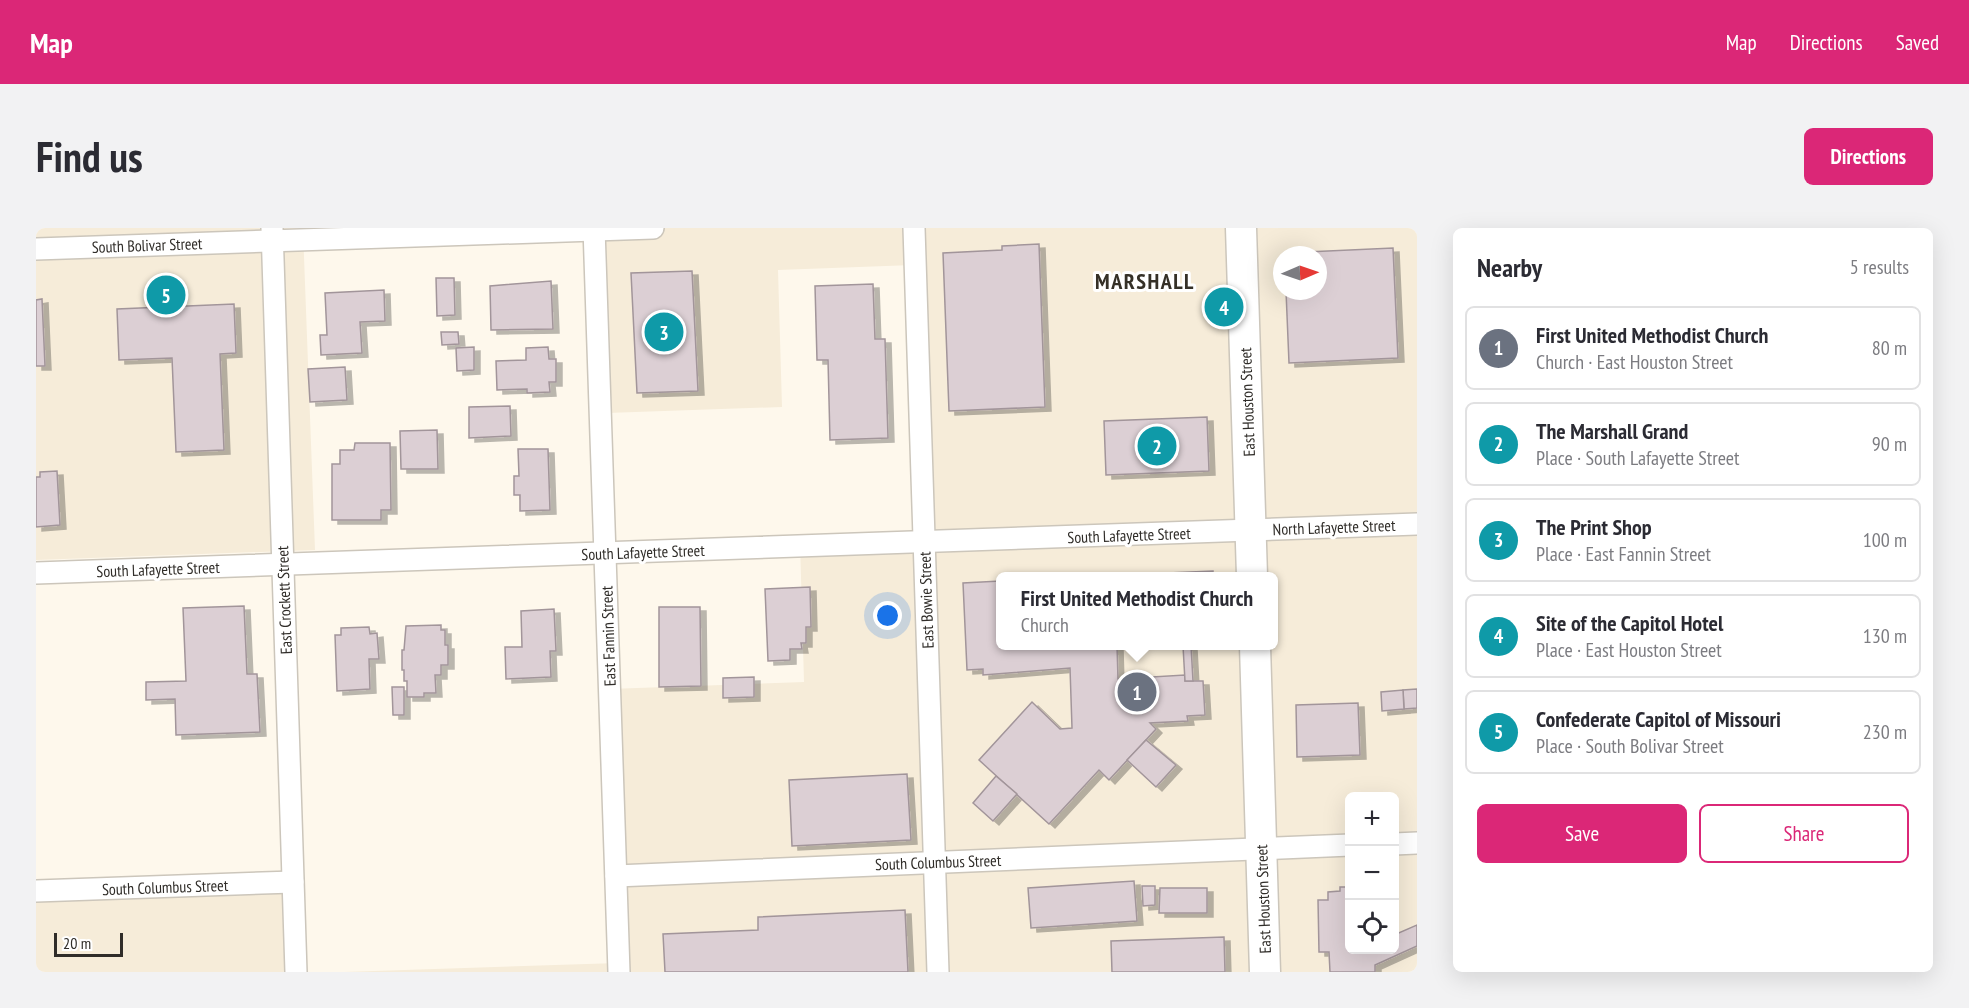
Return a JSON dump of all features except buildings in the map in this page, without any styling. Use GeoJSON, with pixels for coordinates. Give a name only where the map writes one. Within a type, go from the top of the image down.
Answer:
{"type":"FeatureCollection","features":[{"type":"Feature","properties":{"kind":"main road","name":"East Houston Street"},"geometry":{"type":"LineString","coordinates":[[1241,228],[1252,572]]}},
{"type":"Feature","properties":{"kind":"main road","name":"East Houston Street"},"geometry":{"type":"LineString","coordinates":[[1255,650],[1265,972]]}},
{"type":"Feature","properties":{"kind":"street","name":"South Bolivar Street"},"geometry":{"type":"LineString","coordinates":[[36,249],[273,234],[653,228]]}},
{"type":"Feature","properties":{"kind":"street","name":"East Bowie Street"},"geometry":{"type":"LineString","coordinates":[[914,228],[938,972]]}},
{"type":"Feature","properties":{"kind":"street","name":"East Fannin Street"},"geometry":{"type":"LineString","coordinates":[[595,229],[619,972]]}},
{"type":"Feature","properties":{"kind":"street","name":"East Crockett Street"},"geometry":{"type":"LineString","coordinates":[[273,234],[296,972]]}},
{"type":"Feature","properties":{"kind":"street","name":"North Lafayette Street"},"geometry":{"type":"LineString","coordinates":[[1251,531],[1417,524]]}},
{"type":"Feature","properties":{"kind":"street","name":"South Lafayette Street"},"geometry":{"type":"LineString","coordinates":[[36,573],[1251,531]]}},
{"type":"Feature","properties":{"kind":"street"},"geometry":{"type":"LineString","coordinates":[[1399,844],[1417,843]]}},
{"type":"Feature","properties":{"kind":"street","name":"South Columbus Street"},"geometry":{"type":"LineString","coordinates":[[616,876],[1345,845]]}},
{"type":"Feature","properties":{"kind":"street","name":"South Columbus Street"},"geometry":{"type":"LineString","coordinates":[[36,891],[293,882]]}},
{"type":"Feature","properties":{"kind":"shaded area"},"geometry":{"type":"Polygon","coordinates":[[[36,228],[350,228],[303,230],[315,550],[36,560],[36,228]]]}},
{"type":"Feature","properties":{"kind":"shaded area"},"geometry":{"type":"Polygon","coordinates":[[[600,228],[1417,228],[1417,972],[344,972],[618,963],[609,689],[804,682],[800,542],[923,537],[913,265],[778,270],[782,407],[607,413],[600,228]]]}},
{"type":"Feature","properties":{"kind":"shaded area"},"geometry":{"type":"Polygon","coordinates":[[[302,878],[305,972],[36,972],[36,886],[302,878]]]}},
{"type":"Feature","properties":{"kind":"place","name":"Confederate Capitol of Missouri"},"geometry":{"type":"Point","coordinates":[166,295]}},
{"type":"Feature","properties":{"kind":"place","name":"Site of the Capitol Hotel"},"geometry":{"type":"Point","coordinates":[1224,307]}},
{"type":"Feature","properties":{"kind":"place","name":"The Print Shop"},"geometry":{"type":"Point","coordinates":[664,332]}},
{"type":"Feature","properties":{"kind":"place","name":"The Marshall Grand"},"geometry":{"type":"Point","coordinates":[1157,446]}},
{"type":"Feature","properties":{"kind":"place","name":"First United Methodist Church"},"geometry":{"type":"Point","coordinates":[1137,692]}},
{"type":"Feature","properties":{"kind":"district","name":"MARSHALL"},"geometry":{"type":"Point","coordinates":[1145,281]}}]}
